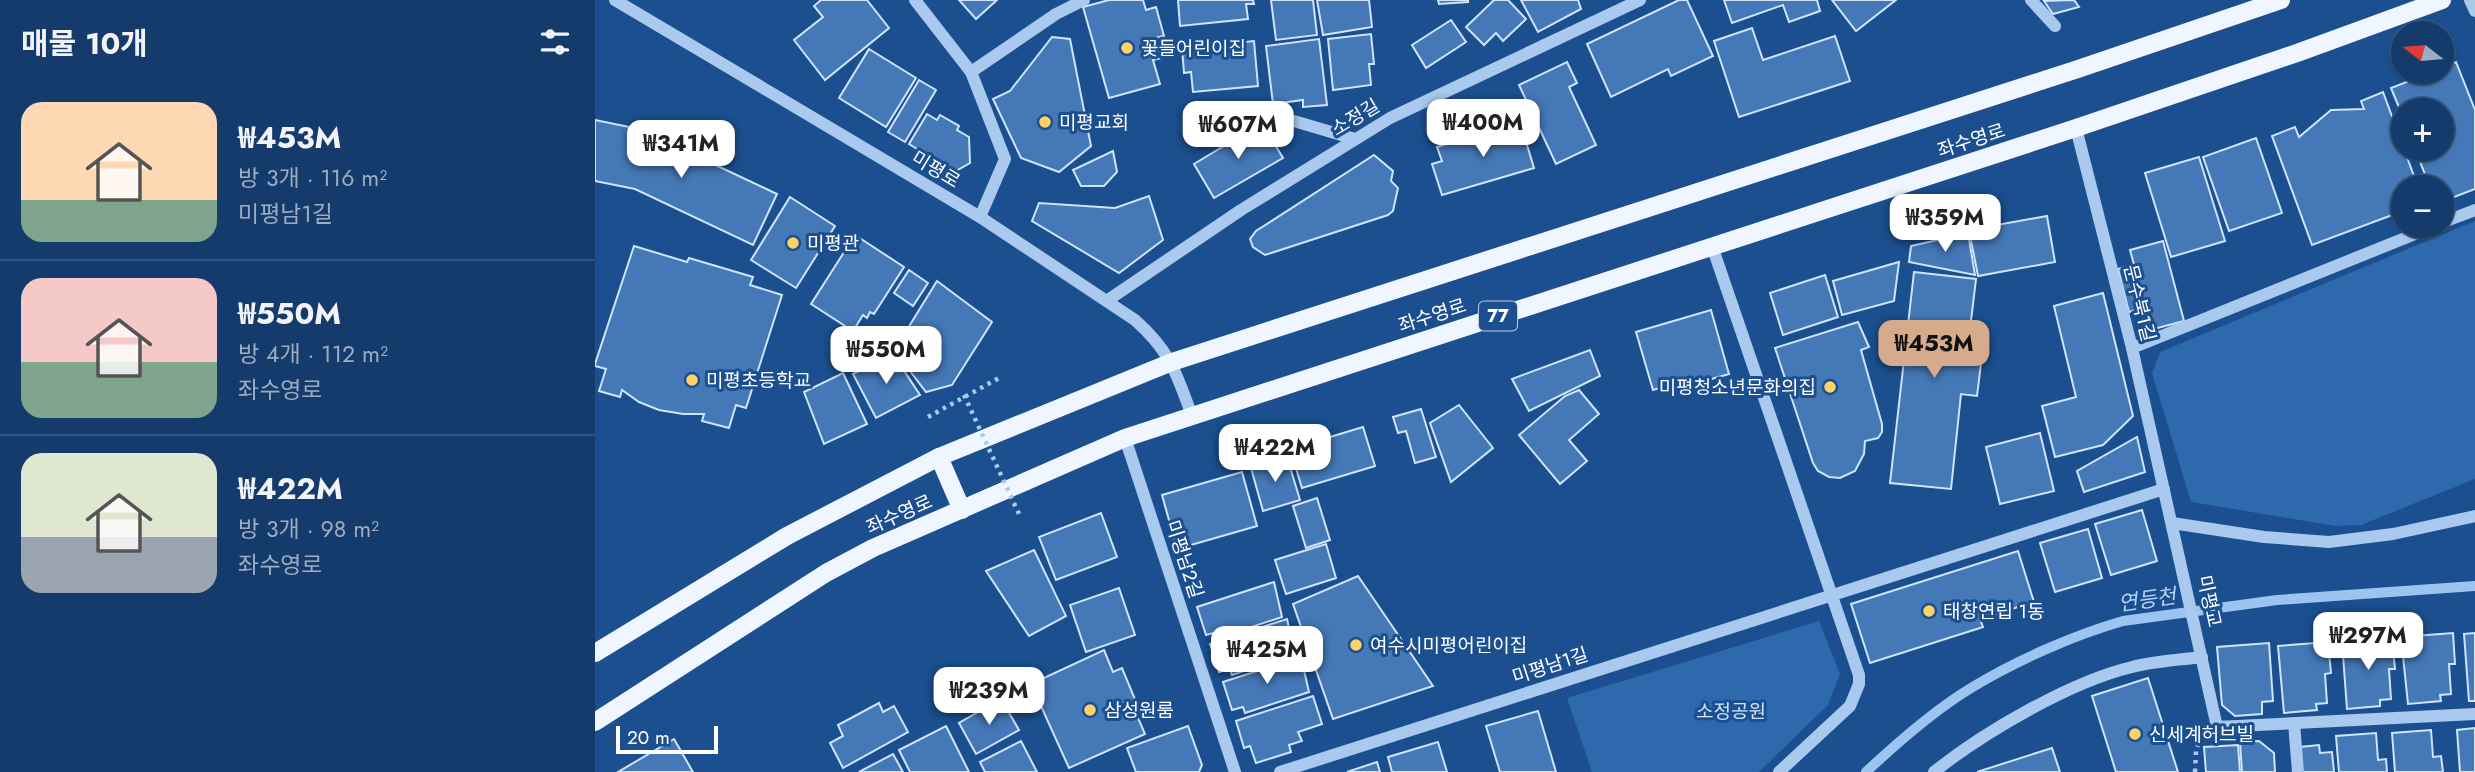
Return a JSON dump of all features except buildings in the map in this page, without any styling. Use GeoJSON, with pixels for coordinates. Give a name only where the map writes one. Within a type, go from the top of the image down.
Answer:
{"type":"FeatureCollection","features":[{"type":"Feature","properties":{"kind":"main road","name":"좌수영로"},"geometry":{"type":"LineString","coordinates":[[595,653],[787,536],[939,457],[1172,362],[2236,8],[2281,0]]}},
{"type":"Feature","properties":{"kind":"main road","name":"좌수영로"},"geometry":{"type":"LineString","coordinates":[[595,722],[827,573],[873,548],[1125,438],[2077,128],[2442,0]]}},
{"type":"Feature","properties":{"kind":"main road"},"geometry":{"type":"LineString","coordinates":[[939,457],[962,510]]}},
{"type":"Feature","properties":{"kind":"street","name":"미평로"},"geometry":{"type":"LineString","coordinates":[[615,0],[980,218],[1108,300],[1153,336],[1172,362],[1192,416]]}},
{"type":"Feature","properties":{"kind":"street"},"geometry":{"type":"LineString","coordinates":[[915,0],[971,72],[1005,159],[980,218]]}},
{"type":"Feature","properties":{"kind":"street"},"geometry":{"type":"LineString","coordinates":[[1052,0],[1060,12]]}},
{"type":"Feature","properties":{"kind":"street"},"geometry":{"type":"LineString","coordinates":[[971,72],[1060,12],[1084,0]]}},
{"type":"Feature","properties":{"kind":"street","name":"소정길"},"geometry":{"type":"LineString","coordinates":[[1108,300],[1241,210],[1390,118],[1640,0]]}},
{"type":"Feature","properties":{"kind":"street"},"geometry":{"type":"LineString","coordinates":[[2031,0],[2055,26]]}},
{"type":"Feature","properties":{"kind":"street"},"geometry":{"type":"LineString","coordinates":[[2470,0],[2475,11]]}},
{"type":"Feature","properties":{"kind":"street"},"geometry":{"type":"LineString","coordinates":[[1267,113],[1355,139]]}},
{"type":"Feature","properties":{"kind":"street","name":"문수북1길"},"geometry":{"type":"LineString","coordinates":[[2077,128],[2132,348],[2182,566]]}},
{"type":"Feature","properties":{"kind":"street"},"geometry":{"type":"LineString","coordinates":[[2454,218],[2475,210]]}},
{"type":"Feature","properties":{"kind":"street"},"geometry":{"type":"LineString","coordinates":[[2132,348],[2405,238]]}},
{"type":"Feature","properties":{"kind":"street"},"geometry":{"type":"LineString","coordinates":[[1712,246],[1859,675],[1856,696],[1843,712],[1779,772]]}},
{"type":"Feature","properties":{"kind":"street","name":"미평남2길"},"geometry":{"type":"LineString","coordinates":[[1125,438],[1235,772]]}},
{"type":"Feature","properties":{"kind":"street"},"geometry":{"type":"LineString","coordinates":[[1831,594],[2164,489]]}},
{"type":"Feature","properties":{"kind":"street"},"geometry":{"type":"LineString","coordinates":[[2172,523],[2264,537],[2329,542],[2393,534],[2475,516]]}},
{"type":"Feature","properties":{"kind":"street","name":"미평교"},"geometry":{"type":"LineString","coordinates":[[2182,566],[2201,651]]}},
{"type":"Feature","properties":{"kind":"street","name":"미평남1길"},"geometry":{"type":"LineString","coordinates":[[1280,772],[1831,594]]}},
{"type":"Feature","properties":{"kind":"street"},"geometry":{"type":"LineString","coordinates":[[1934,772],[1959,753],[2054,698],[2132,667],[2201,651],[2217,727],[2475,714]]}},
{"type":"Feature","properties":{"kind":"street"},"geometry":{"type":"LineString","coordinates":[[2294,723],[2298,772]]}},
{"type":"Feature","properties":{"kind":"path"},"geometry":{"type":"LineString","coordinates":[[928,417],[999,378]]}},
{"type":"Feature","properties":{"kind":"path"},"geometry":{"type":"LineString","coordinates":[[964,395],[1019,514]]}},
{"type":"Feature","properties":{"kind":"green space"},"geometry":{"type":"Polygon","coordinates":[[[2475,221],[2475,479],[2361,525],[2335,526],[2191,502],[2152,373],[2160,352],[2434,238],[2454,238],[2454,230],[2475,221]]]}},
{"type":"Feature","properties":{"kind":"green space","name":"소정공원"},"geometry":{"type":"Polygon","coordinates":[[[1819,621],[1840,674],[1828,705],[1759,772],[1592,772],[1567,698],[1819,621]]]}},
{"type":"Feature","properties":{"kind":"waterway","name":"연등천"},"geometry":{"type":"LineString","coordinates":[[1866,772],[1916,727],[1971,688],[2045,650],[2123,621],[2277,600],[2475,586]]}},
{"type":"Feature","properties":{"kind":"place","name":"꽃들어린이집"},"geometry":{"type":"Point","coordinates":[1127,48]}},
{"type":"Feature","properties":{"kind":"place","name":"미평교회"},"geometry":{"type":"Point","coordinates":[1045,122]}},
{"type":"Feature","properties":{"kind":"place","name":"미평관"},"geometry":{"type":"Point","coordinates":[793,243]}},
{"type":"Feature","properties":{"kind":"place","name":"미평초등학교"},"geometry":{"type":"Point","coordinates":[692,380]}},
{"type":"Feature","properties":{"kind":"place","name":"미평청소년문화의집"},"geometry":{"type":"Point","coordinates":[1830,387]}},
{"type":"Feature","properties":{"kind":"place","name":"태창연립 1동"},"geometry":{"type":"Point","coordinates":[1929,611]}},
{"type":"Feature","properties":{"kind":"place","name":"여수시미평어린이집"},"geometry":{"type":"Point","coordinates":[1356,645]}},
{"type":"Feature","properties":{"kind":"place","name":"삼성원룸"},"geometry":{"type":"Point","coordinates":[1090,710]}},
{"type":"Feature","properties":{"kind":"place","name":"신세계허브빌"},"geometry":{"type":"Point","coordinates":[2135,734]}}]}
